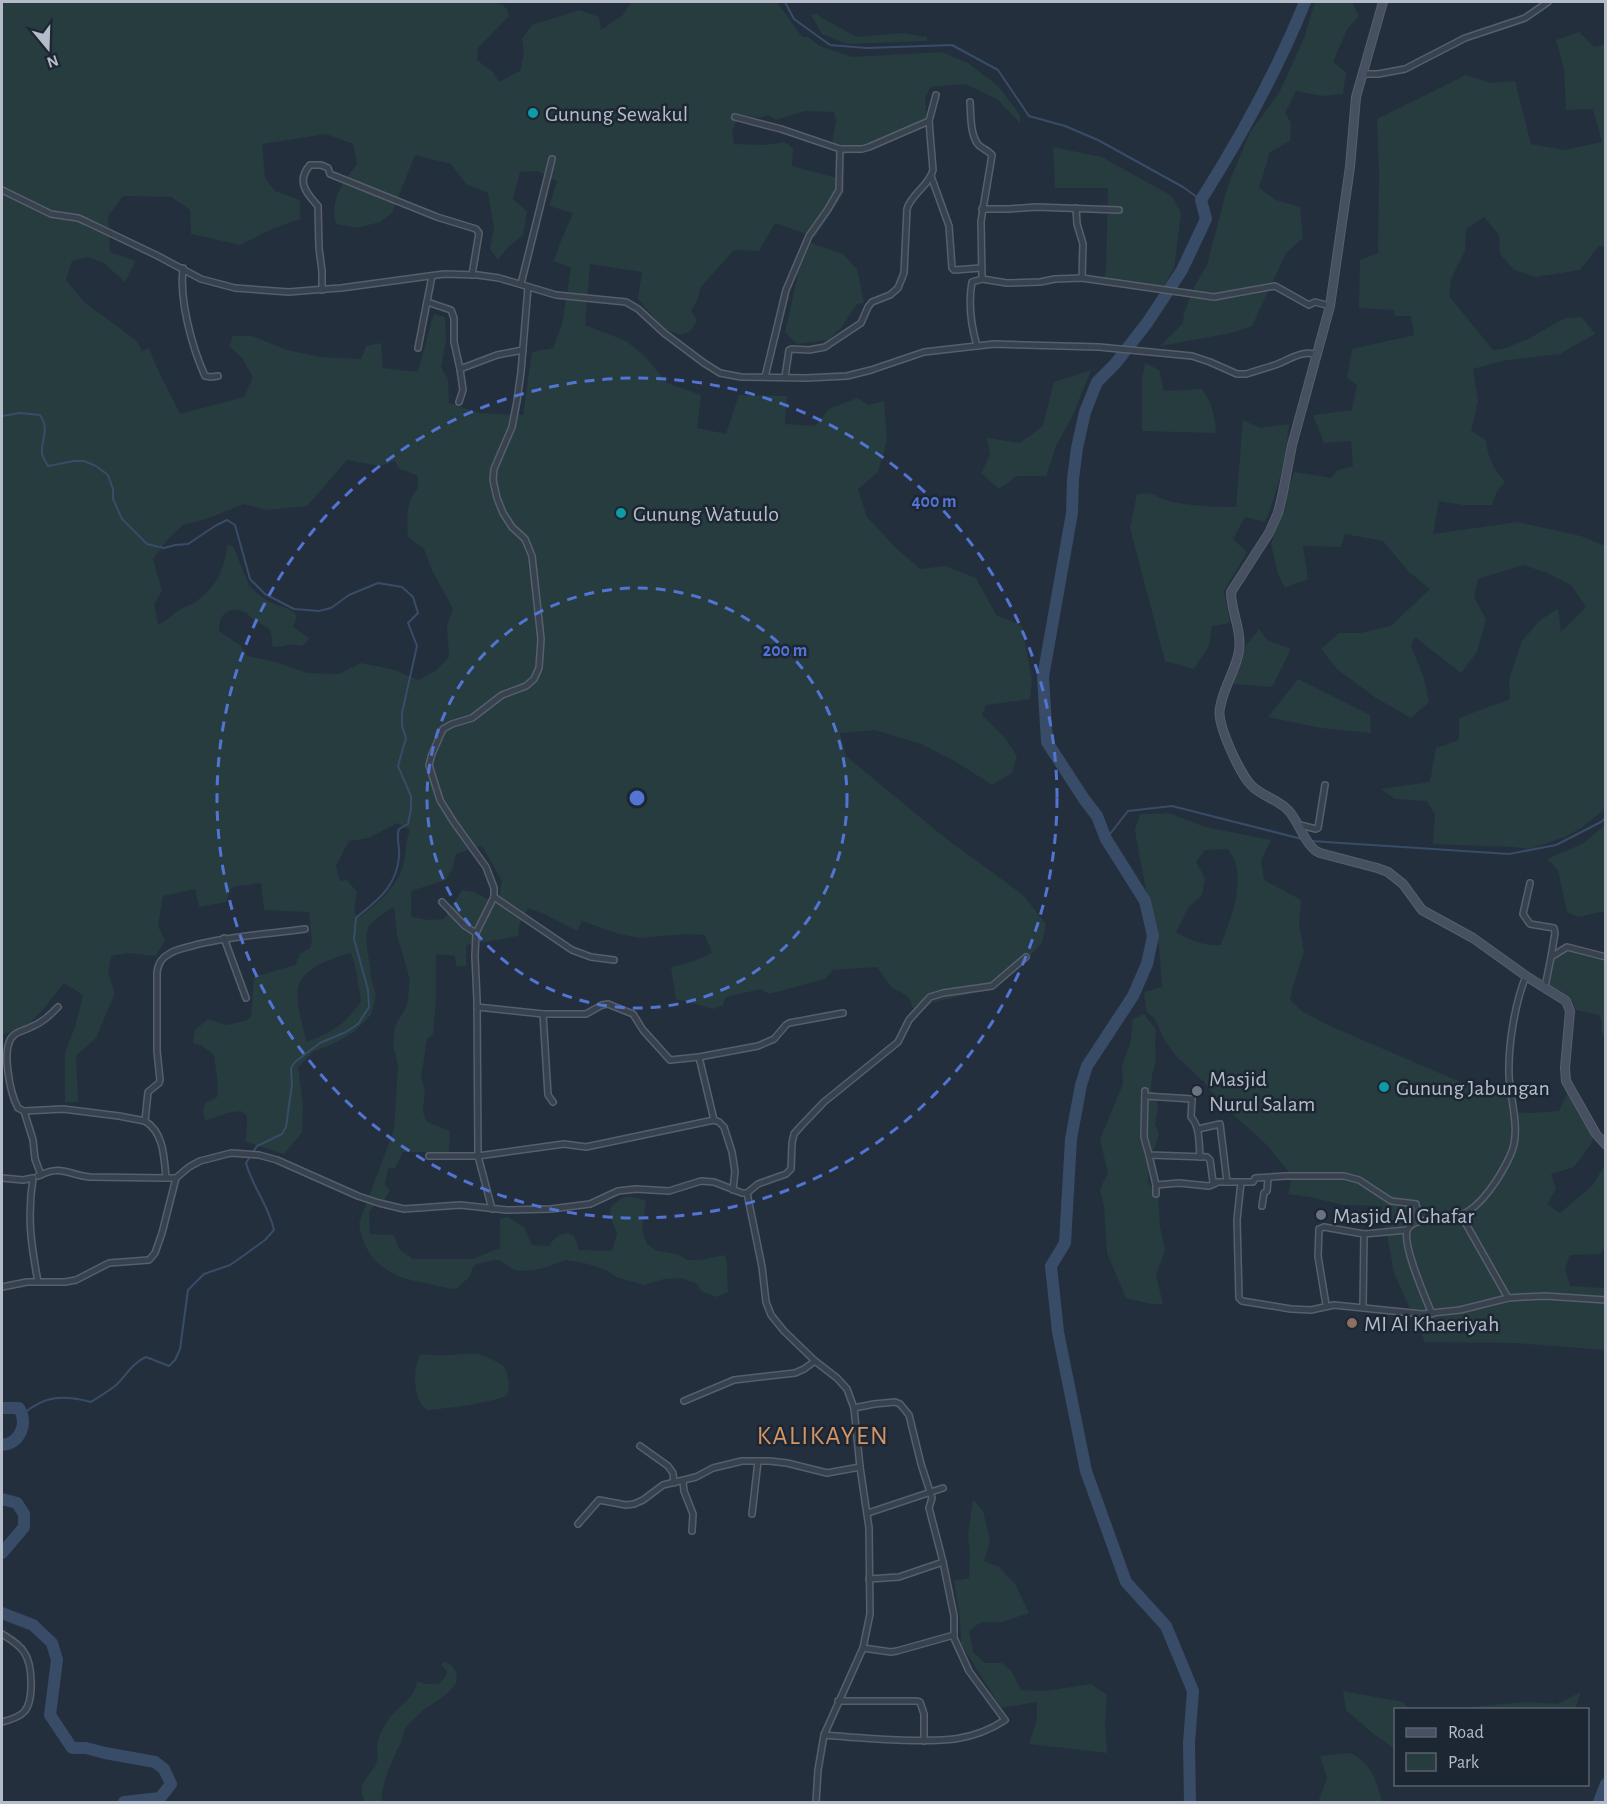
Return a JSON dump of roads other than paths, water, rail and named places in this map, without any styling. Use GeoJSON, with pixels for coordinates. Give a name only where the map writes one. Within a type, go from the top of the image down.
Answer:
{"type":"FeatureCollection","features":[{"type":"Feature","properties":{"kind":"street"},"geometry":{"type":"LineString","coordinates":[[1383,2],[1356,97],[1350,167],[1330,306],[1292,445],[1278,513],[1265,540],[1232,592],[1239,631],[1239,653],[1219,708],[1219,715],[1224,733],[1245,779],[1253,787],[1286,808],[1313,849],[1388,872],[1403,884],[1422,910],[1473,938],[1526,976],[1562,997],[1570,1011],[1564,1068],[1566,1081],[1596,1134],[1605,1145]]}},
{"type":"Feature","properties":{"kind":"street"},"geometry":{"type":"LineString","coordinates":[[1362,74],[1378,74],[1405,69],[1465,38],[1525,18],[1548,2]]}},
{"type":"Feature","properties":{"kind":"street"},"geometry":{"type":"LineString","coordinates":[[936,94],[929,122],[933,162],[931,176],[949,226],[951,268],[954,270],[981,268]]}},
{"type":"Feature","properties":{"kind":"street"},"geometry":{"type":"LineString","coordinates":[[970,102],[974,135],[978,144],[992,155],[981,221],[982,279]]}},
{"type":"Feature","properties":{"kind":"street"},"geometry":{"type":"LineString","coordinates":[[735,117],[782,129],[840,149],[869,147],[929,122]]}},
{"type":"Feature","properties":{"kind":"street"},"geometry":{"type":"LineString","coordinates":[[765,377],[786,290],[804,244],[839,190],[840,149]]}},
{"type":"Feature","properties":{"kind":"street"},"geometry":{"type":"LineString","coordinates":[[521,285],[552,159]]}},
{"type":"Feature","properties":{"kind":"street"},"geometry":{"type":"LineString","coordinates":[[322,290],[318,206],[309,196],[302,180],[309,165],[321,165],[328,168],[330,174],[437,217],[476,229],[479,233],[472,275]]}},
{"type":"Feature","properties":{"kind":"street"},"geometry":{"type":"LineString","coordinates":[[785,377],[789,350],[817,350],[825,347],[861,323],[867,307],[872,302],[890,295],[898,288],[904,273],[909,201],[931,176]]}},
{"type":"Feature","properties":{"kind":"street"},"geometry":{"type":"LineString","coordinates":[[2,190],[51,214],[78,218],[87,222],[201,279],[235,288],[289,292],[432,276],[488,275],[556,295],[626,303],[638,309],[684,349],[720,373],[741,377],[847,376],[924,352],[994,344],[1099,347],[1197,357],[1237,374],[1246,374],[1300,354],[1317,355]]}},
{"type":"Feature","properties":{"kind":"street"},"geometry":{"type":"LineString","coordinates":[[982,209],[1036,207],[1119,210]]}},
{"type":"Feature","properties":{"kind":"street"},"geometry":{"type":"LineString","coordinates":[[1076,208],[1077,224],[1083,244],[1082,278]]}},
{"type":"Feature","properties":{"kind":"street"},"geometry":{"type":"LineString","coordinates":[[183,268],[183,298],[195,348],[205,376],[218,376]]}},
{"type":"Feature","properties":{"kind":"street"},"geometry":{"type":"LineString","coordinates":[[418,348],[432,276]]}},
{"type":"Feature","properties":{"kind":"street"},"geometry":{"type":"LineString","coordinates":[[977,346],[973,333],[970,299],[972,282],[982,279],[1018,283],[1082,278],[1214,297],[1275,286],[1309,305],[1315,302],[1330,306]]}},
{"type":"Feature","properties":{"kind":"street"},"geometry":{"type":"LineString","coordinates":[[492,1209],[478,1156],[475,974],[476,933],[494,897],[491,878],[486,867],[440,800],[429,765],[443,729],[472,718],[502,695],[526,686],[534,679],[539,668],[541,639],[532,556],[525,539],[512,527],[503,513],[497,498],[494,480],[494,469],[512,427],[519,391],[528,287]]}},
{"type":"Feature","properties":{"kind":"street"},"geometry":{"type":"LineString","coordinates":[[427,302],[451,310],[454,318],[454,342],[463,390],[459,402]]}},
{"type":"Feature","properties":{"kind":"street"},"geometry":{"type":"LineString","coordinates":[[460,369],[497,355],[523,350]]}},
{"type":"Feature","properties":{"kind":"street"},"geometry":{"type":"LineString","coordinates":[[1301,828],[1318,828],[1325,785]]}},
{"type":"Feature","properties":{"kind":"street"},"geometry":{"type":"LineString","coordinates":[[1530,883],[1523,914],[1530,924],[1554,928],[1555,933],[1545,987]]}},
{"type":"Feature","properties":{"kind":"street"},"geometry":{"type":"LineString","coordinates":[[494,897],[572,950],[591,957],[614,960]]}},
{"type":"Feature","properties":{"kind":"street"},"geometry":{"type":"LineString","coordinates":[[442,902],[465,926],[476,933]]}},
{"type":"Feature","properties":{"kind":"street"},"geometry":{"type":"LineString","coordinates":[[145,1121],[148,1092],[160,1080],[157,1050],[157,972],[158,964],[162,959],[171,952],[224,938],[305,929]]}},
{"type":"Feature","properties":{"kind":"street"},"geometry":{"type":"LineString","coordinates":[[224,938],[246,998]]}},
{"type":"Feature","properties":{"kind":"street"},"geometry":{"type":"LineString","coordinates":[[1551,957],[1567,947],[1605,957]]}},
{"type":"Feature","properties":{"kind":"street"},"geometry":{"type":"LineString","coordinates":[[747,1193],[758,1184],[786,1174],[791,1169],[794,1134],[824,1102],[898,1042],[914,1012],[930,997],[942,993],[992,986],[1026,957]]}},
{"type":"Feature","properties":{"kind":"street"},"geometry":{"type":"LineString","coordinates":[[1432,1314],[1412,1262],[1407,1230],[1415,1222],[1461,1215],[1477,1204],[1491,1188],[1514,1147],[1516,1136],[1509,1059],[1518,1000],[1526,976]]}},
{"type":"Feature","properties":{"kind":"street"},"geometry":{"type":"LineString","coordinates":[[477,1007],[543,1014],[586,1014],[608,1004],[633,1014],[643,1030],[670,1060],[758,1046],[774,1039],[789,1023],[843,1013]]}},
{"type":"Feature","properties":{"kind":"street"},"geometry":{"type":"LineString","coordinates":[[58,1007],[38,1024],[14,1034],[7,1044],[7,1072],[18,1108],[24,1111],[63,1109],[145,1121],[153,1126],[161,1142],[166,1178]]}},
{"type":"Feature","properties":{"kind":"street"},"geometry":{"type":"LineString","coordinates":[[543,1014],[549,1095],[553,1101]]}},
{"type":"Feature","properties":{"kind":"street"},"geometry":{"type":"LineString","coordinates":[[699,1057],[714,1120]]}},
{"type":"Feature","properties":{"kind":"street"},"geometry":{"type":"LineString","coordinates":[[1156,1194],[1156,1185],[1144,1137],[1145,1093],[1192,1099],[1191,1117],[1198,1129],[1200,1157]]}},
{"type":"Feature","properties":{"kind":"street"},"geometry":{"type":"LineString","coordinates":[[24,1111],[40,1175]]}},
{"type":"Feature","properties":{"kind":"street"},"geometry":{"type":"LineString","coordinates":[[429,1156],[478,1156],[564,1144],[586,1147],[714,1120],[724,1126],[732,1152],[735,1172],[733,1190]]}},
{"type":"Feature","properties":{"kind":"street"},"geometry":{"type":"LineString","coordinates":[[1198,1129],[1220,1124],[1227,1182]]}},
{"type":"Feature","properties":{"kind":"street"},"geometry":{"type":"LineString","coordinates":[[2,1287],[14,1284],[76,1280],[109,1263],[149,1260],[155,1253],[160,1240],[176,1178],[200,1161],[231,1153],[259,1155],[277,1160],[358,1196],[394,1208],[414,1209],[460,1205],[526,1210],[581,1206],[618,1191],[669,1191],[701,1181],[714,1182],[747,1193]]}},
{"type":"Feature","properties":{"kind":"street"},"geometry":{"type":"LineString","coordinates":[[1149,1155],[1207,1157],[1210,1160],[1212,1180],[1215,1183]]}},
{"type":"Feature","properties":{"kind":"street"},"geometry":{"type":"LineString","coordinates":[[2,1178],[24,1180],[62,1170],[90,1177],[176,1178]]}},
{"type":"Feature","properties":{"kind":"street"},"geometry":{"type":"LineString","coordinates":[[1156,1185],[1179,1183],[1209,1186],[1215,1183],[1252,1182],[1255,1178],[1344,1176],[1359,1180],[1391,1201],[1416,1204],[1415,1222]]}},
{"type":"Feature","properties":{"kind":"street"},"geometry":{"type":"LineString","coordinates":[[33,1178],[29,1233],[38,1282]]}},
{"type":"Feature","properties":{"kind":"street"},"geometry":{"type":"LineString","coordinates":[[1262,1206],[1264,1193],[1268,1191],[1268,1178]]}},
{"type":"Feature","properties":{"kind":"street"},"geometry":{"type":"LineString","coordinates":[[1241,1182],[1237,1220],[1240,1300],[1291,1309],[1311,1310],[1326,1305],[1432,1314],[1460,1310],[1508,1298],[1545,1296],[1605,1300]]}},
{"type":"Feature","properties":{"kind":"street"},"geometry":{"type":"LineString","coordinates":[[747,1193],[762,1267],[766,1302],[771,1315],[776,1323],[815,1361],[842,1383],[850,1396],[854,1408],[860,1467],[868,1513],[870,1614],[863,1648],[824,1735],[818,1770],[816,1803]]}},
{"type":"Feature","properties":{"kind":"street"},"geometry":{"type":"LineString","coordinates":[[1461,1215],[1508,1298]]}},
{"type":"Feature","properties":{"kind":"street"},"geometry":{"type":"LineString","coordinates":[[1326,1305],[1318,1256],[1319,1229],[1324,1227],[1364,1234],[1407,1230]]}},
{"type":"Feature","properties":{"kind":"street"},"geometry":{"type":"LineString","coordinates":[[1363,1307],[1364,1234]]}},
{"type":"Feature","properties":{"kind":"street"},"geometry":{"type":"LineString","coordinates":[[684,1401],[734,1380],[795,1373],[815,1361]]}},
{"type":"Feature","properties":{"kind":"street"},"geometry":{"type":"LineString","coordinates":[[824,1735],[924,1741],[980,1734],[1005,1720],[960,1655],[954,1635],[954,1616],[943,1562],[929,1508],[932,1500],[931,1492],[909,1415],[900,1404],[891,1402],[854,1408]]}},
{"type":"Feature","properties":{"kind":"street"},"geometry":{"type":"LineString","coordinates":[[640,1446],[668,1466],[673,1473],[674,1483]]}},
{"type":"Feature","properties":{"kind":"street"},"geometry":{"type":"LineString","coordinates":[[578,1524],[599,1500],[626,1505],[634,1504],[658,1488],[683,1482],[727,1464],[758,1461],[787,1463],[827,1473],[860,1467]]}},
{"type":"Feature","properties":{"kind":"street"},"geometry":{"type":"LineString","coordinates":[[752,1514],[758,1461]]}},
{"type":"Feature","properties":{"kind":"street"},"geometry":{"type":"LineString","coordinates":[[683,1482],[693,1514],[692,1531]]}},
{"type":"Feature","properties":{"kind":"street"},"geometry":{"type":"LineString","coordinates":[[868,1513],[943,1488]]}},
{"type":"Feature","properties":{"kind":"street"},"geometry":{"type":"LineString","coordinates":[[870,1580],[899,1577],[943,1562]]}},
{"type":"Feature","properties":{"kind":"street"},"geometry":{"type":"LineString","coordinates":[[2,1634],[25,1653],[31,1667],[31,1678],[26,1711],[2,1722]]}},
{"type":"Feature","properties":{"kind":"street"},"geometry":{"type":"LineString","coordinates":[[863,1648],[897,1652],[954,1635]]}},
{"type":"Feature","properties":{"kind":"street"},"geometry":{"type":"LineString","coordinates":[[838,1701],[920,1702],[924,1714],[924,1741]]}},
{"type":"Feature","properties":{"kind":"waterway"},"geometry":{"type":"LineString","coordinates":[[785,2],[794,19],[830,45],[867,48],[952,45],[998,70],[1029,116],[1065,126],[1098,140],[1183,187],[1201,200]]}},
{"type":"Feature","properties":{"kind":"waterway"},"geometry":{"type":"LineString","coordinates":[[1190,1802],[1189,1743],[1193,1691],[1166,1626],[1126,1582],[1086,1471],[1058,1332],[1051,1266],[1065,1243],[1071,1139],[1081,1085],[1087,1066],[1133,996],[1147,964],[1153,936],[1145,901],[1106,839],[1097,816],[1047,742],[1043,677],[1072,513],[1073,479],[1085,412],[1097,382],[1115,364],[1147,323],[1182,270],[1206,219],[1201,200],[1258,103],[1305,2]]}},
{"type":"Feature","properties":{"kind":"waterway"},"geometry":{"type":"LineString","coordinates":[[2,416],[20,413],[40,415],[45,430],[42,455],[48,466],[84,461],[108,475],[113,489],[113,499],[122,519],[147,544],[164,548],[188,544],[227,520],[235,525],[250,579],[265,594],[294,609],[319,611],[331,608],[349,595],[378,583],[402,587],[413,597],[418,613],[408,623],[417,646],[402,713],[402,726],[406,738],[398,766],[411,796],[408,824],[399,829],[399,857],[390,885],[356,918],[354,939],[368,990],[369,1007],[358,1024],[320,1043],[295,1062],[291,1068],[292,1084],[286,1127],[282,1134],[257,1146],[246,1163],[274,1230],[265,1240],[230,1265],[204,1274],[188,1290],[180,1349],[169,1366],[146,1357],[133,1366],[115,1386],[91,1402],[72,1398],[55,1398],[39,1403],[23,1414]]}},
{"type":"Feature","properties":{"kind":"waterway"},"geometry":{"type":"LineString","coordinates":[[1106,839],[1128,811],[1172,806],[1302,839]]}},
{"type":"Feature","properties":{"kind":"waterway"},"geometry":{"type":"LineString","coordinates":[[1311,841],[1509,854],[1556,845],[1606,818]]}},
{"type":"Feature","properties":{"kind":"waterway"},"geometry":{"type":"LineString","coordinates":[[2,1408],[19,1408],[23,1420],[18,1436],[2,1445]]}},
{"type":"Feature","properties":{"kind":"waterway"},"geometry":{"type":"LineString","coordinates":[[2,1499],[17,1503],[24,1514],[24,1527],[2,1553]]}},
{"type":"Feature","properties":{"kind":"waterway"},"geometry":{"type":"LineString","coordinates":[[2,1613],[33,1625],[52,1643],[57,1660],[50,1715],[72,1748],[86,1748],[155,1762],[164,1769],[171,1784],[160,1798],[124,1802]]}},
{"type":"Feature","properties":{"kind":"waterway"},"geometry":{"type":"LineString","coordinates":[[1599,1802],[1606,1784]]}},
{"type":"Feature","properties":{"kind":"place","name":"Gunung Sewakul"},"geometry":{"type":"Point","coordinates":[533,113]}},
{"type":"Feature","properties":{"kind":"place","name":"Gunung Watuulo"},"geometry":{"type":"Point","coordinates":[621,513]}},
{"type":"Feature","properties":{"kind":"place","name":"Gunung Jabungan"},"geometry":{"type":"Point","coordinates":[1384,1087]}},
{"type":"Feature","properties":{"kind":"place","name":"Masjid Nurul Salam"},"geometry":{"type":"Point","coordinates":[1197,1091]}},
{"type":"Feature","properties":{"kind":"place","name":"Masjid Al Ghafar"},"geometry":{"type":"Point","coordinates":[1321,1215]}},
{"type":"Feature","properties":{"kind":"place","name":"MI Al Khaeriyah"},"geometry":{"type":"Point","coordinates":[1352,1323]}},
{"type":"Feature","properties":{"kind":"district","name":"KALIKAYEN"},"geometry":{"type":"Point","coordinates":[823,1435]}}]}
